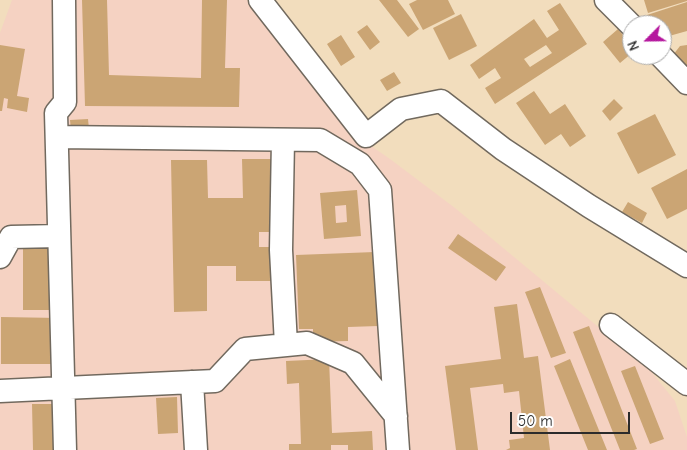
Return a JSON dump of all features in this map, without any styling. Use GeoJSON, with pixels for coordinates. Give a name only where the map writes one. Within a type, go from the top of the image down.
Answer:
{"type":"FeatureCollection","features":[{"type":"Feature","properties":{"kind":"street"},"geometry":{"type":"LineString","coordinates":[[64,0],[66,102],[56,113],[56,137],[65,450]]}},
{"type":"Feature","properties":{"kind":"street"},"geometry":{"type":"LineString","coordinates":[[260,0],[366,136],[401,109],[441,101],[503,149],[589,206],[687,266]]}},
{"type":"Feature","properties":{"kind":"street"},"geometry":{"type":"LineString","coordinates":[[606,0],[622,16]]}},
{"type":"Feature","properties":{"kind":"street"},"geometry":{"type":"LineString","coordinates":[[670,65],[687,83]]}},
{"type":"Feature","properties":{"kind":"street"},"geometry":{"type":"LineString","coordinates":[[56,137],[320,140],[360,164],[380,190],[398,450]]}},
{"type":"Feature","properties":{"kind":"street"},"geometry":{"type":"LineString","coordinates":[[283,140],[281,250],[286,345]]}},
{"type":"Feature","properties":{"kind":"street"},"geometry":{"type":"LineString","coordinates":[[0,257],[11,237],[59,236]]}},
{"type":"Feature","properties":{"kind":"street"},"geometry":{"type":"LineString","coordinates":[[611,325],[687,384]]}},
{"type":"Feature","properties":{"kind":"street"},"geometry":{"type":"LineString","coordinates":[[0,391],[215,381],[245,349],[307,343],[353,364],[396,416]]}},
{"type":"Feature","properties":{"kind":"street"},"geometry":{"type":"LineString","coordinates":[[192,382],[196,450]]}},
{"type":"Feature","properties":{"kind":"shaded area"},"geometry":{"type":"Polygon","coordinates":[[[12,0],[247,0],[348,130],[455,208],[649,369],[675,401],[687,437],[687,450],[0,450],[0,33],[12,0]]]}},
{"type":"Feature","properties":{"kind":"building"},"geometry":{"type":"Polygon","coordinates":[[[82,0],[107,0],[109,75],[201,78],[202,0],[227,0],[225,68],[240,68],[239,107],[85,106],[82,0]]]}},
{"type":"Feature","properties":{"kind":"building"},"geometry":{"type":"Polygon","coordinates":[[[379,0],[397,0],[419,29],[408,37],[379,0]]]}},
{"type":"Feature","properties":{"kind":"building"},"geometry":{"type":"Polygon","coordinates":[[[417,0],[448,0],[455,14],[423,30],[409,4],[417,0]]]}},
{"type":"Feature","properties":{"kind":"building"},"geometry":{"type":"Polygon","coordinates":[[[644,0],[687,0],[687,1],[648,13],[644,0]]]}},
{"type":"Feature","properties":{"kind":"building"},"geometry":{"type":"Polygon","coordinates":[[[687,2],[687,31],[672,35],[672,15],[647,15],[687,2]]]}},
{"type":"Feature","properties":{"kind":"building"},"geometry":{"type":"Polygon","coordinates":[[[560,3],[587,44],[495,104],[485,88],[501,78],[495,68],[479,79],[470,65],[534,19],[547,38],[559,30],[547,11],[560,3]],[[546,45],[524,59],[530,67],[552,53],[546,45]]]}},
{"type":"Feature","properties":{"kind":"building"},"geometry":{"type":"Polygon","coordinates":[[[461,14],[477,46],[449,60],[433,28],[461,14]]]}},
{"type":"Feature","properties":{"kind":"building"},"geometry":{"type":"Polygon","coordinates":[[[367,25],[380,42],[370,50],[357,32],[367,25]]]}},
{"type":"Feature","properties":{"kind":"building"},"geometry":{"type":"Polygon","coordinates":[[[618,29],[622,34],[622,61],[620,63],[603,42],[618,29]]]}},
{"type":"Feature","properties":{"kind":"building"},"geometry":{"type":"Polygon","coordinates":[[[341,35],[355,57],[341,66],[327,44],[341,35]]]}},
{"type":"Feature","properties":{"kind":"building"},"geometry":{"type":"Polygon","coordinates":[[[0,45],[25,49],[17,96],[29,98],[27,112],[7,108],[8,99],[4,98],[2,111],[0,111],[0,45]]]}},
{"type":"Feature","properties":{"kind":"building"},"geometry":{"type":"Polygon","coordinates":[[[687,45],[687,67],[673,55],[680,46],[687,45]]]}},
{"type":"Feature","properties":{"kind":"building"},"geometry":{"type":"Polygon","coordinates":[[[394,72],[401,83],[387,91],[380,80],[394,72]]]}},
{"type":"Feature","properties":{"kind":"building"},"geometry":{"type":"Polygon","coordinates":[[[534,91],[550,114],[565,104],[586,136],[570,147],[561,134],[545,145],[516,103],[534,91]]]}},
{"type":"Feature","properties":{"kind":"building"},"geometry":{"type":"Polygon","coordinates":[[[614,99],[623,108],[610,121],[602,111],[614,99]]]}},
{"type":"Feature","properties":{"kind":"building"},"geometry":{"type":"Polygon","coordinates":[[[655,114],[676,155],[638,174],[617,133],[655,114]]]}},
{"type":"Feature","properties":{"kind":"building"},"geometry":{"type":"Polygon","coordinates":[[[88,119],[89,129],[71,130],[70,120],[88,119]]]}},
{"type":"Feature","properties":{"kind":"building"},"geometry":{"type":"Polygon","coordinates":[[[242,159],[277,159],[278,232],[259,232],[259,247],[271,247],[271,281],[236,281],[236,266],[207,266],[207,311],[174,312],[171,160],[207,160],[208,198],[243,198],[242,159]]]}},
{"type":"Feature","properties":{"kind":"building"},"geometry":{"type":"Polygon","coordinates":[[[687,169],[687,209],[667,219],[651,188],[687,169]]]}},
{"type":"Feature","properties":{"kind":"building"},"geometry":{"type":"Polygon","coordinates":[[[357,190],[361,236],[324,239],[320,193],[357,190]],[[346,205],[335,206],[336,223],[347,222],[346,205]]]}},
{"type":"Feature","properties":{"kind":"building"},"geometry":{"type":"Polygon","coordinates":[[[628,202],[647,213],[642,223],[622,212],[628,202]]]}},
{"type":"Feature","properties":{"kind":"building"},"geometry":{"type":"Polygon","coordinates":[[[458,234],[506,267],[496,281],[448,248],[458,234]]]}},
{"type":"Feature","properties":{"kind":"building"},"geometry":{"type":"Polygon","coordinates":[[[23,243],[56,244],[55,310],[23,310],[23,243]]]}},
{"type":"Feature","properties":{"kind":"building"},"geometry":{"type":"Polygon","coordinates":[[[375,252],[378,326],[348,327],[348,341],[313,342],[313,329],[299,329],[296,255],[375,252]]]}},
{"type":"Feature","properties":{"kind":"building"},"geometry":{"type":"Polygon","coordinates":[[[540,287],[566,353],[551,358],[525,292],[540,287]]]}},
{"type":"Feature","properties":{"kind":"building"},"geometry":{"type":"Polygon","coordinates":[[[517,304],[524,358],[538,356],[550,450],[506,450],[510,448],[509,440],[524,438],[519,391],[504,393],[503,384],[470,388],[478,450],[456,450],[445,366],[501,359],[494,307],[517,304]]]}},
{"type":"Feature","properties":{"kind":"building"},"geometry":{"type":"Polygon","coordinates":[[[1,317],[59,318],[58,364],[1,364],[1,317]]]}},
{"type":"Feature","properties":{"kind":"building"},"geometry":{"type":"Polygon","coordinates":[[[589,326],[637,449],[620,450],[573,332],[589,326]]]}},
{"type":"Feature","properties":{"kind":"building"},"geometry":{"type":"Polygon","coordinates":[[[329,359],[332,433],[372,431],[373,450],[348,450],[348,445],[331,445],[331,450],[289,450],[289,444],[301,444],[299,383],[287,384],[286,361],[329,359]]]}},
{"type":"Feature","properties":{"kind":"building"},"geometry":{"type":"Polygon","coordinates":[[[570,359],[607,450],[588,450],[554,366],[570,359]]]}},
{"type":"Feature","properties":{"kind":"building"},"geometry":{"type":"Polygon","coordinates":[[[635,366],[664,439],[650,444],[621,371],[635,366]]]}},
{"type":"Feature","properties":{"kind":"building"},"geometry":{"type":"Polygon","coordinates":[[[177,397],[178,433],[158,434],[156,398],[177,397]]]}},
{"type":"Feature","properties":{"kind":"building"},"geometry":{"type":"Polygon","coordinates":[[[32,404],[60,404],[61,450],[33,450],[32,404]]]}}]}
